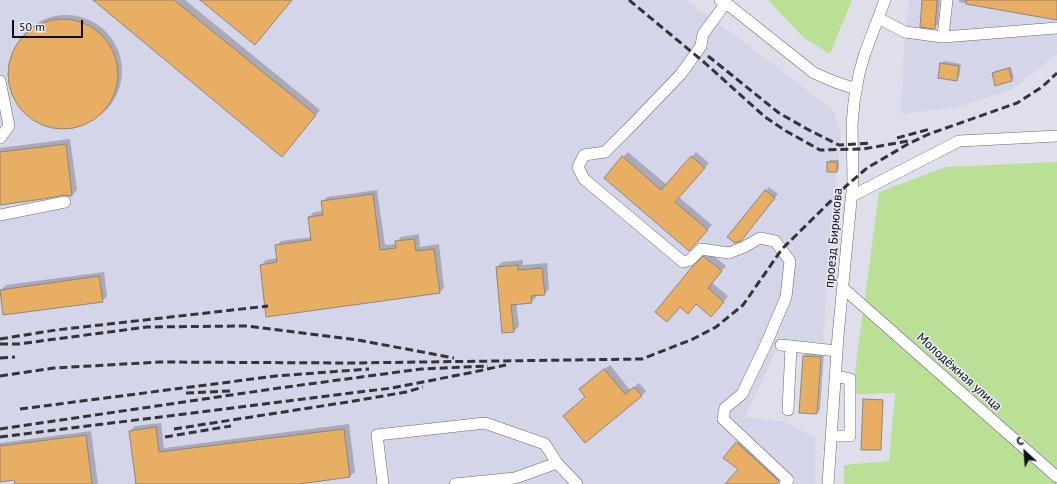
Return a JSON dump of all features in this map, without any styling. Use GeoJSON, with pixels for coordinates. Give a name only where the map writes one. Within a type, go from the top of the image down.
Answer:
{"type":"FeatureCollection","features":[{"type":"Feature","properties":{"kind":"street","name":"проезд Бирюкова"},"geometry":{"type":"LineString","coordinates":[[828,484],[837,351],[852,196],[852,125],[856,89],[865,53],[885,0]]}},
{"type":"Feature","properties":{"kind":"street"},"geometry":{"type":"LineString","coordinates":[[942,38],[947,0]]}},
{"type":"Feature","properties":{"kind":"street"},"geometry":{"type":"LineString","coordinates":[[785,484],[788,480],[723,419],[725,408],[742,394],[767,342],[786,297],[790,261],[775,241],[760,238],[729,253],[701,248],[690,260],[684,262],[584,179],[578,167],[584,155],[605,152],[634,124],[681,74],[701,46],[703,34],[723,2],[814,73],[856,89]]}},
{"type":"Feature","properties":{"kind":"street"},"geometry":{"type":"LineString","coordinates":[[878,18],[905,32],[942,38],[1057,28]]}},
{"type":"Feature","properties":{"kind":"street"},"geometry":{"type":"LineString","coordinates":[[0,81],[9,126],[0,138]]}},
{"type":"Feature","properties":{"kind":"street"},"geometry":{"type":"LineString","coordinates":[[852,196],[959,141],[1057,136]]}},
{"type":"Feature","properties":{"kind":"street"},"geometry":{"type":"LineString","coordinates":[[0,215],[65,202]]}},
{"type":"Feature","properties":{"kind":"street","name":"Молодёжная улица"},"geometry":{"type":"LineString","coordinates":[[843,288],[1057,477]]}},
{"type":"Feature","properties":{"kind":"street"},"geometry":{"type":"LineString","coordinates":[[788,410],[786,346],[837,351]]}},
{"type":"Feature","properties":{"kind":"street"},"geometry":{"type":"LineString","coordinates":[[831,436],[850,436],[850,378],[835,376]]}},
{"type":"Feature","properties":{"kind":"street"},"geometry":{"type":"LineString","coordinates":[[383,484],[377,435],[485,423],[545,444],[557,463],[577,484]]}},
{"type":"Feature","properties":{"kind":"street"},"geometry":{"type":"LineString","coordinates":[[455,484],[515,478],[557,463]]}},
{"type":"Feature","properties":{"kind":"shaded area"},"geometry":{"type":"Polygon","coordinates":[[[0,0],[684,0],[713,19],[833,110],[841,134],[832,216],[823,342],[781,340],[745,417],[784,422],[815,437],[815,484],[0,484],[0,0]]]}},
{"type":"Feature","properties":{"kind":"shaded area"},"geometry":{"type":"Polygon","coordinates":[[[910,0],[1057,0],[1057,54],[1011,90],[958,107],[901,114],[905,32],[910,0]]]}},
{"type":"Feature","properties":{"kind":"green space"},"geometry":{"type":"Polygon","coordinates":[[[768,0],[852,0],[830,54],[804,38],[768,0]]]}},
{"type":"Feature","properties":{"kind":"green space"},"geometry":{"type":"Polygon","coordinates":[[[1057,162],[1057,484],[844,484],[844,465],[889,461],[895,393],[852,394],[879,192],[946,167],[1057,162]]]}},
{"type":"Feature","properties":{"kind":"building"},"geometry":{"type":"Polygon","coordinates":[[[93,0],[174,0],[316,115],[282,157],[93,0]]]}},
{"type":"Feature","properties":{"kind":"building"},"geometry":{"type":"Polygon","coordinates":[[[200,0],[292,0],[255,45],[200,0]]]}},
{"type":"Feature","properties":{"kind":"building"},"geometry":{"type":"Polygon","coordinates":[[[922,0],[937,0],[935,29],[920,27],[922,0]]]}},
{"type":"Feature","properties":{"kind":"building"},"geometry":{"type":"Polygon","coordinates":[[[966,0],[1057,0],[1057,20],[966,4],[966,0]]]}},
{"type":"Feature","properties":{"kind":"building"},"geometry":{"type":"Polygon","coordinates":[[[63,19],[84,23],[102,35],[114,53],[118,74],[114,95],[102,113],[84,125],[63,129],[42,125],[24,113],[12,95],[8,74],[12,53],[24,35],[42,23],[63,19]]]}},
{"type":"Feature","properties":{"kind":"building"},"geometry":{"type":"Polygon","coordinates":[[[940,63],[959,66],[957,81],[938,78],[940,63]]]}},
{"type":"Feature","properties":{"kind":"building"},"geometry":{"type":"Polygon","coordinates":[[[1009,68],[1012,81],[995,86],[992,73],[1009,68]]]}},
{"type":"Feature","properties":{"kind":"building"},"geometry":{"type":"Polygon","coordinates":[[[66,144],[72,196],[64,195],[0,205],[0,152],[66,144]]]}},
{"type":"Feature","properties":{"kind":"building"},"geometry":{"type":"Polygon","coordinates":[[[622,156],[661,190],[691,156],[705,168],[675,202],[708,230],[689,251],[604,178],[622,156]]]}},
{"type":"Feature","properties":{"kind":"building"},"geometry":{"type":"Polygon","coordinates":[[[827,162],[837,162],[837,172],[827,172],[827,162]]]}},
{"type":"Feature","properties":{"kind":"building"},"geometry":{"type":"Polygon","coordinates":[[[765,190],[775,198],[741,241],[735,243],[727,237],[765,190]]]}},
{"type":"Feature","properties":{"kind":"building"},"geometry":{"type":"Polygon","coordinates":[[[373,194],[380,250],[396,248],[395,241],[414,239],[416,251],[434,249],[440,293],[266,317],[260,265],[277,262],[275,245],[311,240],[308,217],[323,215],[321,201],[373,194]]]}},
{"type":"Feature","properties":{"kind":"building"},"geometry":{"type":"Polygon","coordinates":[[[703,256],[722,271],[708,288],[724,302],[711,317],[696,304],[688,314],[680,307],[667,322],[655,312],[703,256]]]}},
{"type":"Feature","properties":{"kind":"building"},"geometry":{"type":"Polygon","coordinates":[[[518,265],[518,270],[542,268],[545,295],[531,296],[532,303],[511,305],[514,332],[502,333],[496,267],[518,265]]]}},
{"type":"Feature","properties":{"kind":"building"},"geometry":{"type":"Polygon","coordinates":[[[99,276],[103,302],[3,315],[0,290],[99,276]]]}},
{"type":"Feature","properties":{"kind":"building"},"geometry":{"type":"Polygon","coordinates":[[[803,356],[821,357],[817,414],[799,413],[803,356]]]}},
{"type":"Feature","properties":{"kind":"building"},"geometry":{"type":"Polygon","coordinates":[[[604,369],[625,394],[634,387],[642,396],[585,443],[563,416],[585,397],[579,389],[604,369]]]}},
{"type":"Feature","properties":{"kind":"building"},"geometry":{"type":"Polygon","coordinates":[[[863,399],[883,400],[881,450],[861,450],[863,399]]]}},
{"type":"Feature","properties":{"kind":"building"},"geometry":{"type":"Polygon","coordinates":[[[156,427],[159,452],[344,429],[350,477],[299,484],[136,484],[129,431],[156,427]]]}},
{"type":"Feature","properties":{"kind":"building"},"geometry":{"type":"Polygon","coordinates":[[[86,435],[92,484],[15,484],[14,480],[0,482],[0,446],[86,435]]]}},
{"type":"Feature","properties":{"kind":"building"},"geometry":{"type":"Polygon","coordinates":[[[736,442],[779,481],[777,484],[725,484],[738,469],[723,458],[736,442]]]}},
{"type":"Feature","properties":{"kind":"railway"},"geometry":{"type":"LineString","coordinates":[[629,0],[705,63],[765,117],[786,131],[820,150],[863,149],[908,141]]}},
{"type":"Feature","properties":{"kind":"railway"},"geometry":{"type":"LineString","coordinates":[[708,56],[779,113],[807,129],[839,145],[870,143]]}},
{"type":"Feature","properties":{"kind":"railway"},"geometry":{"type":"LineString","coordinates":[[0,376],[54,368],[160,362],[351,363],[642,359],[693,339],[716,327],[743,305],[782,249],[845,187],[867,168],[908,144],[929,134],[1017,103],[1042,87],[1057,73]]}},
{"type":"Feature","properties":{"kind":"railway"},"geometry":{"type":"LineString","coordinates":[[897,138],[930,129]]}},
{"type":"Feature","properties":{"kind":"railway"},"geometry":{"type":"LineString","coordinates":[[0,339],[56,330],[268,306]]}},
{"type":"Feature","properties":{"kind":"railway"},"geometry":{"type":"LineString","coordinates":[[0,344],[18,344],[147,327],[246,326],[358,340],[454,358]]}},
{"type":"Feature","properties":{"kind":"railway"},"geometry":{"type":"LineString","coordinates":[[0,358],[15,357]]}},
{"type":"Feature","properties":{"kind":"railway"},"geometry":{"type":"LineString","coordinates":[[0,437],[392,388],[506,365]]}},
{"type":"Feature","properties":{"kind":"railway"},"geometry":{"type":"LineString","coordinates":[[0,429],[279,388],[421,369],[488,366]]}},
{"type":"Feature","properties":{"kind":"railway"},"geometry":{"type":"LineString","coordinates":[[20,409],[276,376],[369,369]]}},
{"type":"Feature","properties":{"kind":"railway"},"geometry":{"type":"LineString","coordinates":[[174,429],[354,401],[406,392],[423,387]]}},
{"type":"Feature","properties":{"kind":"railway"},"geometry":{"type":"LineString","coordinates":[[186,393],[230,391]]}},
{"type":"Feature","properties":{"kind":"railway"},"geometry":{"type":"LineString","coordinates":[[165,437],[231,426]]}}]}
